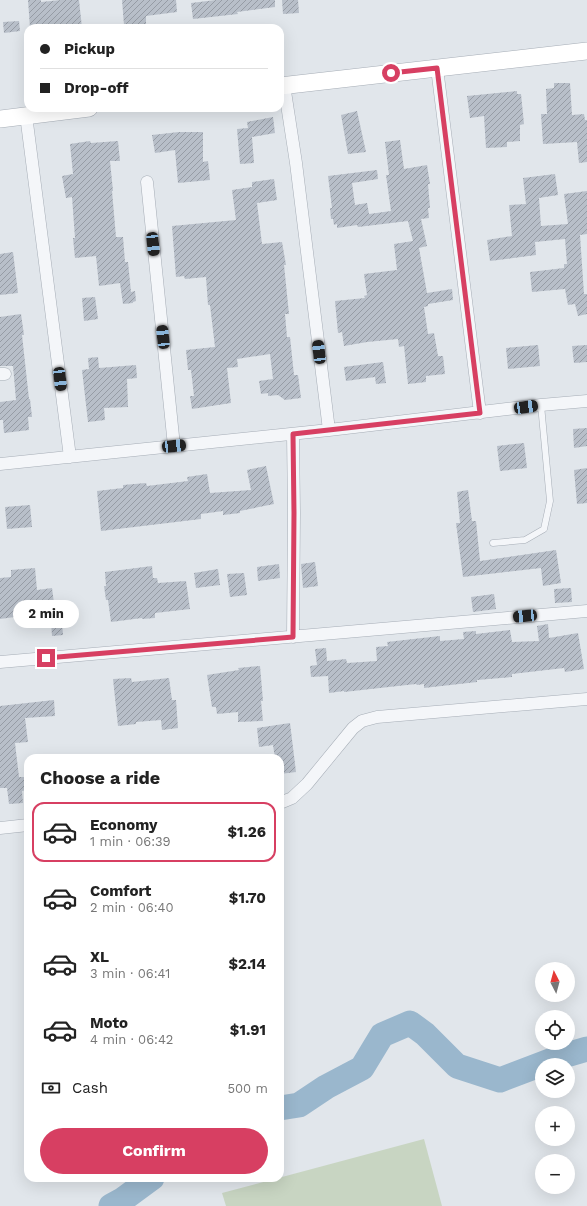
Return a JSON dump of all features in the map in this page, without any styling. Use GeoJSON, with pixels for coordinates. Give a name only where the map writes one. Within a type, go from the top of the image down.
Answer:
{"type":"FeatureCollection","features":[{"type":"Feature","properties":{"kind":"street"},"geometry":{"type":"LineString","coordinates":[[284,85],[587,51]]}},
{"type":"Feature","properties":{"kind":"street"},"geometry":{"type":"LineString","coordinates":[[437,68],[480,413]]}},
{"type":"Feature","properties":{"kind":"street"},"geometry":{"type":"LineString","coordinates":[[284,96],[296,163],[329,430]]}},
{"type":"Feature","properties":{"kind":"street"},"geometry":{"type":"LineString","coordinates":[[0,119],[53,112]]}},
{"type":"Feature","properties":{"kind":"street"},"geometry":{"type":"LineString","coordinates":[[26,115],[70,457]]}},
{"type":"Feature","properties":{"kind":"street"},"geometry":{"type":"LineString","coordinates":[[147,182],[174,446]]}},
{"type":"Feature","properties":{"kind":"street"},"geometry":{"type":"LineString","coordinates":[[0,464],[293,434],[587,401]]}},
{"type":"Feature","properties":{"kind":"street"},"geometry":{"type":"LineString","coordinates":[[293,434],[293,637]]}},
{"type":"Feature","properties":{"kind":"street"},"geometry":{"type":"LineString","coordinates":[[0,662],[587,611]]}},
{"type":"Feature","properties":{"kind":"street"},"geometry":{"type":"LineString","coordinates":[[284,801],[292,798],[307,784],[353,728],[362,721],[376,717],[587,699]]}},
{"type":"Feature","properties":{"kind":"street"},"geometry":{"type":"LineString","coordinates":[[0,828],[24,826]]}},
{"type":"Feature","properties":{"kind":"lane"},"geometry":{"type":"LineString","coordinates":[[493,543],[526,540],[544,530],[550,501],[541,405]]}},
{"type":"Feature","properties":{"kind":"green space"},"geometry":{"type":"Polygon","coordinates":[[[424,1139],[442,1206],[226,1206],[222,1193],[263,1182],[284,1182],[284,1176],[424,1139]]]}},
{"type":"Feature","properties":{"kind":"building"},"geometry":{"type":"Polygon","coordinates":[[[28,0],[41,0],[41,2],[79,0],[82,24],[30,24],[28,0]]]}},
{"type":"Feature","properties":{"kind":"building"},"geometry":{"type":"Polygon","coordinates":[[[122,0],[176,0],[177,12],[146,16],[146,24],[124,24],[122,0]]]}},
{"type":"Feature","properties":{"kind":"building"},"geometry":{"type":"Polygon","coordinates":[[[216,0],[275,0],[275,7],[237,12],[238,14],[193,19],[191,3],[216,0]]]}},
{"type":"Feature","properties":{"kind":"building"},"geometry":{"type":"Polygon","coordinates":[[[282,0],[298,0],[299,13],[283,14],[282,0]]]}},
{"type":"Feature","properties":{"kind":"building"},"geometry":{"type":"Polygon","coordinates":[[[19,21],[20,31],[4,33],[3,22],[19,21]]]}},
{"type":"Feature","properties":{"kind":"building"},"geometry":{"type":"Polygon","coordinates":[[[554,83],[570,83],[572,115],[584,114],[585,120],[587,120],[587,162],[579,163],[577,142],[543,144],[541,114],[547,114],[546,89],[554,88],[554,83]]]}},
{"type":"Feature","properties":{"kind":"building"},"geometry":{"type":"Polygon","coordinates":[[[517,91],[517,94],[521,94],[524,124],[520,125],[520,141],[507,142],[507,147],[486,148],[484,116],[470,118],[467,96],[517,91]]]}},
{"type":"Feature","properties":{"kind":"building"},"geometry":{"type":"Polygon","coordinates":[[[357,111],[366,152],[348,154],[341,115],[357,111]]]}},
{"type":"Feature","properties":{"kind":"building"},"geometry":{"type":"Polygon","coordinates":[[[273,117],[275,133],[252,137],[254,163],[240,164],[237,129],[248,128],[247,122],[273,117]]]}},
{"type":"Feature","properties":{"kind":"building"},"geometry":{"type":"Polygon","coordinates":[[[179,132],[203,132],[203,162],[208,161],[210,180],[178,183],[175,150],[155,153],[152,135],[179,132]]]}},
{"type":"Feature","properties":{"kind":"building"},"geometry":{"type":"Polygon","coordinates":[[[400,140],[404,169],[427,165],[430,184],[428,184],[430,208],[428,208],[429,218],[421,219],[427,246],[419,248],[427,293],[452,289],[453,300],[428,304],[428,306],[424,307],[428,334],[434,333],[438,356],[443,356],[445,374],[426,376],[426,382],[408,384],[404,346],[399,347],[398,339],[344,346],[342,332],[338,333],[335,301],[365,298],[364,296],[367,295],[364,274],[397,270],[394,244],[413,241],[408,221],[337,228],[337,224],[334,225],[333,219],[331,219],[330,208],[332,208],[328,176],[377,170],[378,179],[352,183],[355,205],[367,203],[369,214],[391,211],[386,175],[389,175],[385,142],[400,140]]]}},
{"type":"Feature","properties":{"kind":"building"},"geometry":{"type":"Polygon","coordinates":[[[90,141],[91,143],[118,141],[120,161],[110,161],[116,237],[123,237],[125,262],[128,262],[131,292],[135,291],[136,301],[133,303],[123,304],[120,283],[99,286],[96,256],[75,258],[72,197],[66,198],[62,176],[73,174],[70,144],[90,141]]]}},
{"type":"Feature","properties":{"kind":"building"},"geometry":{"type":"Polygon","coordinates":[[[555,174],[558,195],[539,198],[541,226],[568,224],[564,194],[587,191],[587,234],[580,235],[584,294],[587,294],[587,314],[578,316],[575,304],[568,305],[565,289],[532,292],[530,272],[564,268],[564,264],[567,264],[565,239],[535,242],[536,255],[490,261],[487,240],[512,236],[509,205],[526,204],[523,178],[555,174]]]}},
{"type":"Feature","properties":{"kind":"building"},"geometry":{"type":"Polygon","coordinates":[[[274,179],[277,200],[257,203],[262,244],[282,242],[286,265],[284,265],[289,314],[285,314],[287,337],[290,337],[294,375],[298,375],[301,398],[285,400],[278,395],[268,396],[268,393],[261,394],[259,381],[273,379],[270,354],[237,359],[238,367],[227,368],[231,403],[192,409],[190,396],[194,396],[191,370],[188,370],[186,350],[215,347],[210,305],[208,305],[206,277],[185,279],[184,276],[176,277],[172,226],[236,220],[232,190],[252,187],[252,182],[274,179]]]}},
{"type":"Feature","properties":{"kind":"building"},"geometry":{"type":"Polygon","coordinates":[[[13,252],[18,293],[0,295],[0,254],[13,252]]]}},
{"type":"Feature","properties":{"kind":"building"},"geometry":{"type":"Polygon","coordinates":[[[95,297],[98,319],[84,321],[82,298],[95,297]]]}},
{"type":"Feature","properties":{"kind":"building"},"geometry":{"type":"Polygon","coordinates":[[[21,314],[24,335],[22,335],[32,417],[28,417],[29,430],[4,433],[3,420],[0,420],[0,402],[16,400],[13,366],[0,366],[0,317],[21,314]]]}},
{"type":"Feature","properties":{"kind":"building"},"geometry":{"type":"Polygon","coordinates":[[[538,345],[540,366],[508,369],[506,348],[538,345]]]}},
{"type":"Feature","properties":{"kind":"building"},"geometry":{"type":"Polygon","coordinates":[[[587,345],[587,362],[574,363],[572,346],[587,345]]]}},
{"type":"Feature","properties":{"kind":"building"},"geometry":{"type":"Polygon","coordinates":[[[98,357],[99,368],[136,365],[137,378],[127,379],[128,407],[104,408],[105,420],[88,422],[82,370],[89,369],[88,358],[98,357]]]}},
{"type":"Feature","properties":{"kind":"building"},"geometry":{"type":"Polygon","coordinates":[[[383,362],[386,383],[376,384],[375,377],[346,381],[344,367],[383,362]]]}},
{"type":"Feature","properties":{"kind":"building"},"geometry":{"type":"Polygon","coordinates":[[[587,428],[587,446],[574,448],[573,429],[587,428]]]}},
{"type":"Feature","properties":{"kind":"building"},"geometry":{"type":"Polygon","coordinates":[[[524,443],[527,468],[500,471],[497,446],[524,443]]]}},
{"type":"Feature","properties":{"kind":"building"},"geometry":{"type":"Polygon","coordinates":[[[266,466],[274,504],[240,511],[240,513],[223,515],[223,511],[201,514],[201,519],[101,531],[97,491],[123,488],[123,485],[146,483],[147,486],[188,481],[187,477],[207,474],[210,493],[251,490],[247,470],[266,466]]]}},
{"type":"Feature","properties":{"kind":"building"},"geometry":{"type":"Polygon","coordinates":[[[587,468],[587,503],[577,504],[574,470],[587,468]]]}},
{"type":"Feature","properties":{"kind":"building"},"geometry":{"type":"Polygon","coordinates":[[[468,490],[472,521],[476,521],[480,561],[556,550],[561,583],[543,586],[541,568],[463,577],[456,523],[460,523],[457,492],[468,490]]]}},
{"type":"Feature","properties":{"kind":"building"},"geometry":{"type":"Polygon","coordinates":[[[30,505],[32,527],[7,529],[5,507],[30,505]]]}},
{"type":"Feature","properties":{"kind":"building"},"geometry":{"type":"Polygon","coordinates":[[[315,562],[318,586],[303,588],[301,564],[315,562]]]}},
{"type":"Feature","properties":{"kind":"building"},"geometry":{"type":"Polygon","coordinates":[[[279,564],[280,578],[258,581],[257,567],[279,564]]]}},
{"type":"Feature","properties":{"kind":"building"},"geometry":{"type":"Polygon","coordinates":[[[152,566],[153,578],[157,578],[158,583],[186,581],[190,609],[155,613],[155,618],[111,622],[108,600],[106,600],[104,586],[106,586],[105,572],[152,566]]]}},
{"type":"Feature","properties":{"kind":"building"},"geometry":{"type":"Polygon","coordinates":[[[35,568],[37,590],[52,588],[56,618],[43,619],[43,613],[0,619],[0,578],[11,577],[11,570],[35,568]]]}},
{"type":"Feature","properties":{"kind":"building"},"geometry":{"type":"Polygon","coordinates":[[[218,569],[220,585],[196,588],[194,573],[218,569]]]}},
{"type":"Feature","properties":{"kind":"building"},"geometry":{"type":"Polygon","coordinates":[[[244,573],[247,595],[230,597],[227,574],[244,573]]]}},
{"type":"Feature","properties":{"kind":"building"},"geometry":{"type":"Polygon","coordinates":[[[571,588],[572,602],[555,603],[554,589],[571,588]]]}},
{"type":"Feature","properties":{"kind":"building"},"geometry":{"type":"Polygon","coordinates":[[[494,594],[496,609],[473,612],[471,597],[494,594]]]}},
{"type":"Feature","properties":{"kind":"building"},"geometry":{"type":"Polygon","coordinates":[[[51,622],[62,622],[63,635],[52,636],[51,622]]]}},
{"type":"Feature","properties":{"kind":"building"},"geometry":{"type":"Polygon","coordinates":[[[548,624],[549,638],[578,633],[584,669],[565,672],[564,668],[512,674],[512,677],[477,680],[477,682],[424,688],[424,684],[416,684],[329,693],[328,676],[311,677],[310,666],[317,665],[315,649],[326,648],[327,661],[346,659],[347,663],[377,661],[376,647],[388,646],[387,642],[440,636],[440,641],[464,639],[463,632],[476,631],[476,634],[510,630],[512,642],[539,641],[537,626],[548,624]]]}},
{"type":"Feature","properties":{"kind":"building"},"geometry":{"type":"Polygon","coordinates":[[[260,666],[263,721],[238,722],[238,712],[217,714],[216,707],[212,707],[207,675],[239,670],[238,668],[260,666]]]}},
{"type":"Feature","properties":{"kind":"building"},"geometry":{"type":"Polygon","coordinates":[[[131,678],[132,682],[169,678],[172,700],[176,700],[178,728],[162,730],[161,720],[136,722],[136,724],[118,726],[113,679],[131,678]]]}},
{"type":"Feature","properties":{"kind":"building"},"geometry":{"type":"Polygon","coordinates":[[[54,700],[55,716],[25,718],[28,742],[15,743],[19,777],[24,777],[24,791],[22,791],[23,803],[9,804],[7,788],[0,788],[0,706],[54,700]]]}},
{"type":"Feature","properties":{"kind":"building"},"geometry":{"type":"Polygon","coordinates":[[[290,723],[296,772],[284,774],[284,754],[274,754],[273,745],[259,747],[257,728],[290,723]]]}},
{"type":"Feature","properties":{"kind":"waterway"},"geometry":{"type":"LineString","coordinates":[[284,1107],[299,1105],[326,1087],[362,1068],[382,1035],[410,1023],[425,1034],[457,1066],[500,1080],[563,1056],[587,1049]]}},
{"type":"Feature","properties":{"kind":"waterway"},"geometry":{"type":"LineString","coordinates":[[111,1206],[147,1182]]}},
{"type":"Feature","properties":{"kind":"route"},"geometry":{"type":"LineString","coordinates":[[46,658],[293,637],[293,434],[480,413],[437,68],[391,73]]}}]}
